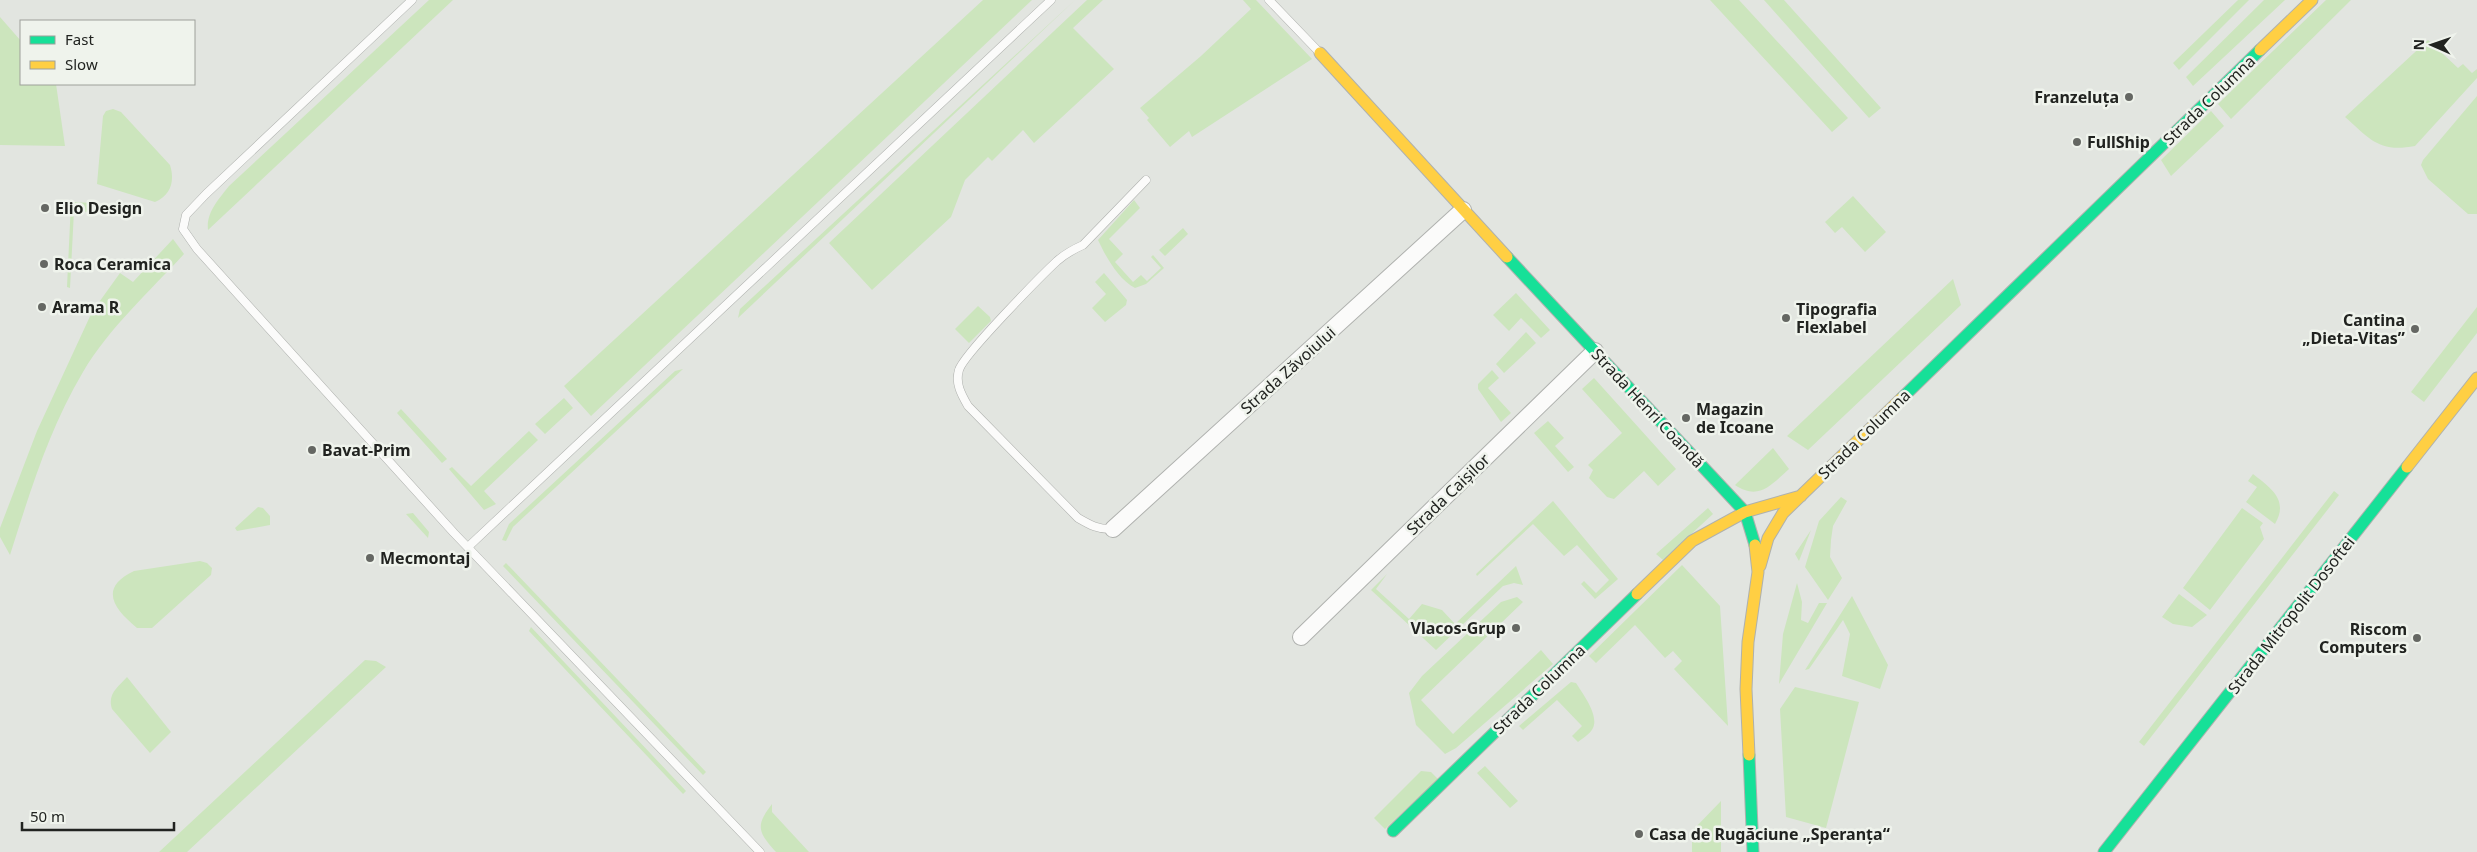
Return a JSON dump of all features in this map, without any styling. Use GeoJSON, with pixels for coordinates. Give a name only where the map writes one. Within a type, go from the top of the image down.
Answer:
{"type":"FeatureCollection","features":[{"type":"Feature","properties":{"kind":"street","name":"Strada Columna"},"geometry":{"type":"LineString","coordinates":[[1393,831],[1692,541],[1745,512],[1802,495],[2312,0]]}},
{"type":"Feature","properties":{"kind":"street","name":"Strada Henri Coandă"},"geometry":{"type":"LineString","coordinates":[[1320,53],[1463,210],[1745,512],[1754,540],[1758,572],[1748,642],[1746,688],[1753,852]]}},
{"type":"Feature","properties":{"kind":"street","name":"Strada Zăvoiului"},"geometry":{"type":"LineString","coordinates":[[1113,529],[1463,210]]}},
{"type":"Feature","properties":{"kind":"street","name":"Strada Caișilor"},"geometry":{"type":"LineString","coordinates":[[1301,637],[1595,351]]}},
{"type":"Feature","properties":{"kind":"street","name":"Strada Mitropolit Dosoftei"},"geometry":{"type":"LineString","coordinates":[[2104,852],[2477,378]]}},
{"type":"Feature","properties":{"kind":"street"},"geometry":{"type":"LineString","coordinates":[[1758,572],[1768,538],[1783,513],[1802,495]]}},
{"type":"Feature","properties":{"kind":"lane"},"geometry":{"type":"LineString","coordinates":[[412,0],[206,194],[186,215],[183,230],[197,249],[468,547],[760,852]]}},
{"type":"Feature","properties":{"kind":"lane"},"geometry":{"type":"LineString","coordinates":[[468,547],[1051,0]]}},
{"type":"Feature","properties":{"kind":"lane"},"geometry":{"type":"LineString","coordinates":[[1269,0],[1320,53]]}},
{"type":"Feature","properties":{"kind":"lane"},"geometry":{"type":"LineString","coordinates":[[1113,529],[1104,530],[1078,518],[968,406],[960,392],[959,368],[1058,261],[1070,251],[1084,245],[1146,180]]}},
{"type":"Feature","properties":{"kind":"green space"},"geometry":{"type":"Polygon","coordinates":[[[429,0],[453,0],[208,230],[211,212],[229,186],[429,0]]]}},
{"type":"Feature","properties":{"kind":"green space"},"geometry":{"type":"Polygon","coordinates":[[[983,0],[1032,0],[591,416],[564,386],[983,0]]]}},
{"type":"Feature","properties":{"kind":"green space"},"geometry":{"type":"Polygon","coordinates":[[[1075,0],[738,318],[740,309],[1075,0]]]}},
{"type":"Feature","properties":{"kind":"green space"},"geometry":{"type":"Polygon","coordinates":[[[1087,0],[1103,0],[1073,28],[1114,69],[1034,143],[1023,130],[992,161],[988,157],[965,180],[951,217],[872,290],[829,243],[1087,0]]]}},
{"type":"Feature","properties":{"kind":"green space"},"geometry":{"type":"Polygon","coordinates":[[[1243,0],[1256,0],[1312,59],[1192,137],[1189,131],[1170,147],[1147,120],[1149,118],[1140,108],[1201,56],[1251,9],[1243,0]]]}},
{"type":"Feature","properties":{"kind":"green space"},"geometry":{"type":"Polygon","coordinates":[[[1710,0],[1739,0],[1848,118],[1832,132],[1710,0]]]}},
{"type":"Feature","properties":{"kind":"green space"},"geometry":{"type":"Polygon","coordinates":[[[1764,0],[1784,0],[1881,108],[1869,118],[1764,0]]]}},
{"type":"Feature","properties":{"kind":"green space"},"geometry":{"type":"Polygon","coordinates":[[[2238,0],[2249,0],[2179,70],[2173,63],[2238,0]]]}},
{"type":"Feature","properties":{"kind":"green space"},"geometry":{"type":"Polygon","coordinates":[[[2264,0],[2285,0],[2193,86],[2186,77],[2264,0]]]}},
{"type":"Feature","properties":{"kind":"green space"},"geometry":{"type":"Polygon","coordinates":[[[2326,0],[2351,0],[2231,119],[2218,104],[2326,0]]]}},
{"type":"Feature","properties":{"kind":"green space"},"geometry":{"type":"Polygon","coordinates":[[[0,17],[20,40],[20,85],[56,85],[65,146],[0,145],[0,17]]]}},
{"type":"Feature","properties":{"kind":"green space"},"geometry":{"type":"Polygon","coordinates":[[[2428,40],[2458,68],[2463,64],[2472,73],[2477,69],[2477,78],[2415,146],[2392,148],[2384,146],[2369,138],[2345,117],[2428,40]]]}},
{"type":"Feature","properties":{"kind":"green space"},"geometry":{"type":"Polygon","coordinates":[[[2477,96],[2477,214],[2468,214],[2428,179],[2421,165],[2423,160],[2477,96]]]}},
{"type":"Feature","properties":{"kind":"green space"},"geometry":{"type":"Polygon","coordinates":[[[113,109],[121,112],[170,165],[172,182],[170,187],[165,196],[155,202],[97,184],[103,116],[106,111],[113,109]]]}},
{"type":"Feature","properties":{"kind":"green space"},"geometry":{"type":"Polygon","coordinates":[[[2211,111],[2224,126],[2171,176],[2161,160],[2211,111]]]}},
{"type":"Feature","properties":{"kind":"green space"},"geometry":{"type":"Polygon","coordinates":[[[1853,196],[1886,232],[1865,252],[1842,227],[1835,233],[1825,222],[1853,196]]]}},
{"type":"Feature","properties":{"kind":"green space"},"geometry":{"type":"Polygon","coordinates":[[[1134,200],[1140,208],[1109,239],[1123,254],[1115,262],[1133,282],[1141,275],[1147,281],[1161,268],[1151,257],[1153,255],[1164,268],[1146,284],[1135,288],[1118,273],[1098,240],[1134,200]]]}},
{"type":"Feature","properties":{"kind":"green space"},"geometry":{"type":"Polygon","coordinates":[[[71,202],[94,203],[94,212],[74,211],[70,288],[67,287],[71,202]]]}},
{"type":"Feature","properties":{"kind":"green space"},"geometry":{"type":"Polygon","coordinates":[[[1183,228],[1188,234],[1165,256],[1159,250],[1183,228]]]}},
{"type":"Feature","properties":{"kind":"green space"},"geometry":{"type":"Polygon","coordinates":[[[173,239],[184,254],[130,310],[105,340],[93,356],[71,394],[41,461],[10,555],[0,537],[0,528],[37,431],[92,312],[120,273],[133,282],[173,239]]]}},
{"type":"Feature","properties":{"kind":"green space"},"geometry":{"type":"Polygon","coordinates":[[[1104,273],[1127,300],[1126,305],[1105,322],[1092,308],[1106,294],[1095,282],[1104,273]]]}},
{"type":"Feature","properties":{"kind":"green space"},"geometry":{"type":"Polygon","coordinates":[[[1953,279],[1961,305],[1808,450],[1787,436],[1953,279]]]}},
{"type":"Feature","properties":{"kind":"green space"},"geometry":{"type":"Polygon","coordinates":[[[1516,293],[1550,330],[1541,338],[1521,318],[1509,331],[1493,315],[1516,293]]]}},
{"type":"Feature","properties":{"kind":"green space"},"geometry":{"type":"Polygon","coordinates":[[[978,306],[990,317],[991,321],[969,343],[955,329],[978,306]]]}},
{"type":"Feature","properties":{"kind":"green space"},"geometry":{"type":"Polygon","coordinates":[[[2477,307],[2477,333],[2424,402],[2411,392],[2477,307]]]}},
{"type":"Feature","properties":{"kind":"green space"},"geometry":{"type":"Polygon","coordinates":[[[1526,332],[1536,343],[1504,373],[1496,364],[1526,332]]]}},
{"type":"Feature","properties":{"kind":"green space"},"geometry":{"type":"Polygon","coordinates":[[[683,369],[513,527],[506,541],[502,540],[509,524],[675,371],[683,369]]]}},
{"type":"Feature","properties":{"kind":"green space"},"geometry":{"type":"Polygon","coordinates":[[[1492,370],[1499,378],[1488,388],[1511,413],[1501,422],[1478,389],[1478,384],[1492,370]]]}},
{"type":"Feature","properties":{"kind":"green space"},"geometry":{"type":"Polygon","coordinates":[[[1594,378],[1676,469],[1658,486],[1644,471],[1614,499],[1607,497],[1589,478],[1593,470],[1588,465],[1622,433],[1582,389],[1594,378]]]}},
{"type":"Feature","properties":{"kind":"green space"},"geometry":{"type":"Polygon","coordinates":[[[564,398],[573,408],[545,434],[535,424],[564,398]]]}},
{"type":"Feature","properties":{"kind":"green space"},"geometry":{"type":"Polygon","coordinates":[[[401,409],[447,459],[442,463],[397,413],[401,409]]]}},
{"type":"Feature","properties":{"kind":"green space"},"geometry":{"type":"Polygon","coordinates":[[[1548,421],[1564,438],[1555,446],[1574,467],[1568,472],[1534,433],[1548,421]]]}},
{"type":"Feature","properties":{"kind":"green space"},"geometry":{"type":"Polygon","coordinates":[[[529,431],[538,440],[484,491],[496,504],[484,510],[449,469],[452,467],[471,486],[529,431]]]}},
{"type":"Feature","properties":{"kind":"green space"},"geometry":{"type":"Polygon","coordinates":[[[1773,448],[1789,469],[1770,485],[1758,491],[1743,490],[1735,485],[1773,448]]]}},
{"type":"Feature","properties":{"kind":"green space"},"geometry":{"type":"Polygon","coordinates":[[[2253,474],[2272,490],[2279,501],[2279,516],[2275,524],[2246,502],[2257,487],[2248,481],[2253,474]]]}},
{"type":"Feature","properties":{"kind":"green space"},"geometry":{"type":"Polygon","coordinates":[[[2334,491],[2339,495],[2144,746],[2139,742],[2334,491]]]}},
{"type":"Feature","properties":{"kind":"green space"},"geometry":{"type":"Polygon","coordinates":[[[1841,497],[1847,501],[1833,526],[1830,557],[1842,578],[1828,600],[1805,567],[1819,521],[1841,497]]]}},
{"type":"Feature","properties":{"kind":"green space"},"geometry":{"type":"Polygon","coordinates":[[[1553,501],[1618,579],[1595,599],[1581,584],[1584,581],[1596,593],[1609,580],[1577,545],[1564,556],[1533,524],[1477,576],[1476,574],[1553,501]]]}},
{"type":"Feature","properties":{"kind":"green space"},"geometry":{"type":"Polygon","coordinates":[[[258,507],[263,508],[270,516],[270,525],[237,531],[235,528],[258,507]]]}},
{"type":"Feature","properties":{"kind":"green space"},"geometry":{"type":"Polygon","coordinates":[[[1708,508],[1713,514],[1663,560],[1656,554],[1708,508]]]}},
{"type":"Feature","properties":{"kind":"green space"},"geometry":{"type":"Polygon","coordinates":[[[2242,508],[2263,523],[2260,527],[2264,539],[2210,610],[2183,588],[2242,508]]]}},
{"type":"Feature","properties":{"kind":"green space"},"geometry":{"type":"Polygon","coordinates":[[[413,513],[429,532],[428,538],[406,514],[413,513]]]}},
{"type":"Feature","properties":{"kind":"green space"},"geometry":{"type":"Polygon","coordinates":[[[1811,530],[1799,561],[1795,554],[1811,530]]]}},
{"type":"Feature","properties":{"kind":"green space"},"geometry":{"type":"Polygon","coordinates":[[[200,561],[207,563],[212,568],[211,575],[152,628],[137,628],[116,606],[113,599],[113,591],[116,584],[134,571],[200,561]]]}},
{"type":"Feature","properties":{"kind":"green space"},"geometry":{"type":"Polygon","coordinates":[[[506,563],[706,772],[703,775],[503,566],[506,563]]]}},
{"type":"Feature","properties":{"kind":"green space"},"geometry":{"type":"Polygon","coordinates":[[[1682,565],[1720,606],[1728,726],[1674,669],[1682,661],[1673,651],[1665,658],[1635,625],[1596,663],[1589,656],[1682,565]]]}},
{"type":"Feature","properties":{"kind":"green space"},"geometry":{"type":"Polygon","coordinates":[[[1516,566],[1523,585],[1514,583],[1503,586],[1436,650],[1371,590],[1387,574],[1376,589],[1409,619],[1422,604],[1442,610],[1455,624],[1516,566]]]}},
{"type":"Feature","properties":{"kind":"green space"},"geometry":{"type":"Polygon","coordinates":[[[1797,583],[1802,602],[1801,620],[1808,623],[1819,603],[1827,603],[1779,684],[1783,634],[1797,583]]]}},
{"type":"Feature","properties":{"kind":"green space"},"geometry":{"type":"Polygon","coordinates":[[[2179,594],[2207,615],[2192,627],[2173,624],[2162,617],[2179,594]]]}},
{"type":"Feature","properties":{"kind":"green space"},"geometry":{"type":"Polygon","coordinates":[[[1852,596],[1888,665],[1880,689],[1842,676],[1850,634],[1843,620],[1809,669],[1805,670],[1852,596]]]}},
{"type":"Feature","properties":{"kind":"green space"},"geometry":{"type":"Polygon","coordinates":[[[1517,597],[1523,602],[1421,700],[1453,734],[1541,650],[1553,664],[1456,748],[1445,754],[1416,725],[1409,693],[1422,676],[1501,602],[1517,597]]]}},
{"type":"Feature","properties":{"kind":"green space"},"geometry":{"type":"Polygon","coordinates":[[[531,627],[686,791],[683,794],[529,631],[531,627]]]}},
{"type":"Feature","properties":{"kind":"green space"},"geometry":{"type":"Polygon","coordinates":[[[365,660],[376,661],[386,667],[187,852],[159,852],[365,660]]]}},
{"type":"Feature","properties":{"kind":"green space"},"geometry":{"type":"Polygon","coordinates":[[[127,677],[171,732],[150,753],[112,709],[112,695],[127,677]]]}},
{"type":"Feature","properties":{"kind":"green space"},"geometry":{"type":"Polygon","coordinates":[[[1571,682],[1576,683],[1594,717],[1593,728],[1586,736],[1578,742],[1572,736],[1582,726],[1557,700],[1523,730],[1519,726],[1571,682]]]}},
{"type":"Feature","properties":{"kind":"green space"},"geometry":{"type":"Polygon","coordinates":[[[1795,687],[1859,702],[1826,828],[1786,817],[1780,709],[1795,687]]]}},
{"type":"Feature","properties":{"kind":"green space"},"geometry":{"type":"Polygon","coordinates":[[[1485,766],[1518,801],[1510,808],[1477,773],[1485,766]]]}},
{"type":"Feature","properties":{"kind":"green space"},"geometry":{"type":"Polygon","coordinates":[[[1421,771],[1431,772],[1438,779],[1385,829],[1374,818],[1421,771]]]}},
{"type":"Feature","properties":{"kind":"green space"},"geometry":{"type":"Polygon","coordinates":[[[1721,801],[1721,852],[1692,852],[1692,831],[1721,801]]]}},
{"type":"Feature","properties":{"kind":"green space"},"geometry":{"type":"Polygon","coordinates":[[[772,804],[772,812],[809,852],[776,852],[765,839],[762,834],[761,824],[772,804]]]}},
{"type":"Feature","properties":{"kind":"traffic: fast"},"geometry":{"type":"LineString","coordinates":[[1902,398],[2260,50]]}},
{"type":"Feature","properties":{"kind":"traffic: fast"},"geometry":{"type":"LineString","coordinates":[[1507,257],[1745,512],[1755,545]]}},
{"type":"Feature","properties":{"kind":"traffic: fast"},"geometry":{"type":"LineString","coordinates":[[2104,852],[2407,467]]}},
{"type":"Feature","properties":{"kind":"traffic: fast"},"geometry":{"type":"LineString","coordinates":[[1393,831],[1637,594]]}},
{"type":"Feature","properties":{"kind":"traffic: fast"},"geometry":{"type":"LineString","coordinates":[[1749,755],[1753,852]]}},
{"type":"Feature","properties":{"kind":"traffic: slow"},"geometry":{"type":"LineString","coordinates":[[2260,50],[2312,0]]}},
{"type":"Feature","properties":{"kind":"traffic: slow"},"geometry":{"type":"LineString","coordinates":[[1320,53],[1507,257]]}},
{"type":"Feature","properties":{"kind":"traffic: slow"},"geometry":{"type":"LineString","coordinates":[[2407,467],[2477,378]]}},
{"type":"Feature","properties":{"kind":"traffic: slow"},"geometry":{"type":"LineString","coordinates":[[1760,566],[1768,538],[1783,513],[1902,398]]}},
{"type":"Feature","properties":{"kind":"traffic: slow"},"geometry":{"type":"LineString","coordinates":[[1637,594],[1692,541],[1745,512],[1801,496]]}},
{"type":"Feature","properties":{"kind":"traffic: slow"},"geometry":{"type":"LineString","coordinates":[[1749,755],[1746,689],[1748,642],[1758,572],[1755,545]]}},
{"type":"Feature","properties":{"kind":"place","name":"Franzeluța"},"geometry":{"type":"Point","coordinates":[2129,97]}},
{"type":"Feature","properties":{"kind":"place","name":"FullShip"},"geometry":{"type":"Point","coordinates":[2077,142]}},
{"type":"Feature","properties":{"kind":"place","name":"Elio Design"},"geometry":{"type":"Point","coordinates":[45,208]}},
{"type":"Feature","properties":{"kind":"place","name":"Roca Ceramica"},"geometry":{"type":"Point","coordinates":[44,264]}},
{"type":"Feature","properties":{"kind":"place","name":"Arama R"},"geometry":{"type":"Point","coordinates":[42,307]}},
{"type":"Feature","properties":{"kind":"place","name":"Tipografia Flexlabel"},"geometry":{"type":"Point","coordinates":[1786,318]}},
{"type":"Feature","properties":{"kind":"place","name":"Cantina „Dieta-Vitas”"},"geometry":{"type":"Point","coordinates":[2415,329]}},
{"type":"Feature","properties":{"kind":"place","name":"Magazin de Icoane"},"geometry":{"type":"Point","coordinates":[1686,418]}},
{"type":"Feature","properties":{"kind":"place","name":"Bavat-Prim"},"geometry":{"type":"Point","coordinates":[312,450]}},
{"type":"Feature","properties":{"kind":"place","name":"Mecmontaj"},"geometry":{"type":"Point","coordinates":[370,558]}},
{"type":"Feature","properties":{"kind":"place","name":"Vlacos-Grup"},"geometry":{"type":"Point","coordinates":[1516,628]}},
{"type":"Feature","properties":{"kind":"place","name":"Riscom Computers"},"geometry":{"type":"Point","coordinates":[2417,638]}},
{"type":"Feature","properties":{"kind":"place","name":"Casa de Rugăciune „Speranța“"},"geometry":{"type":"Point","coordinates":[1639,834]}}]}
